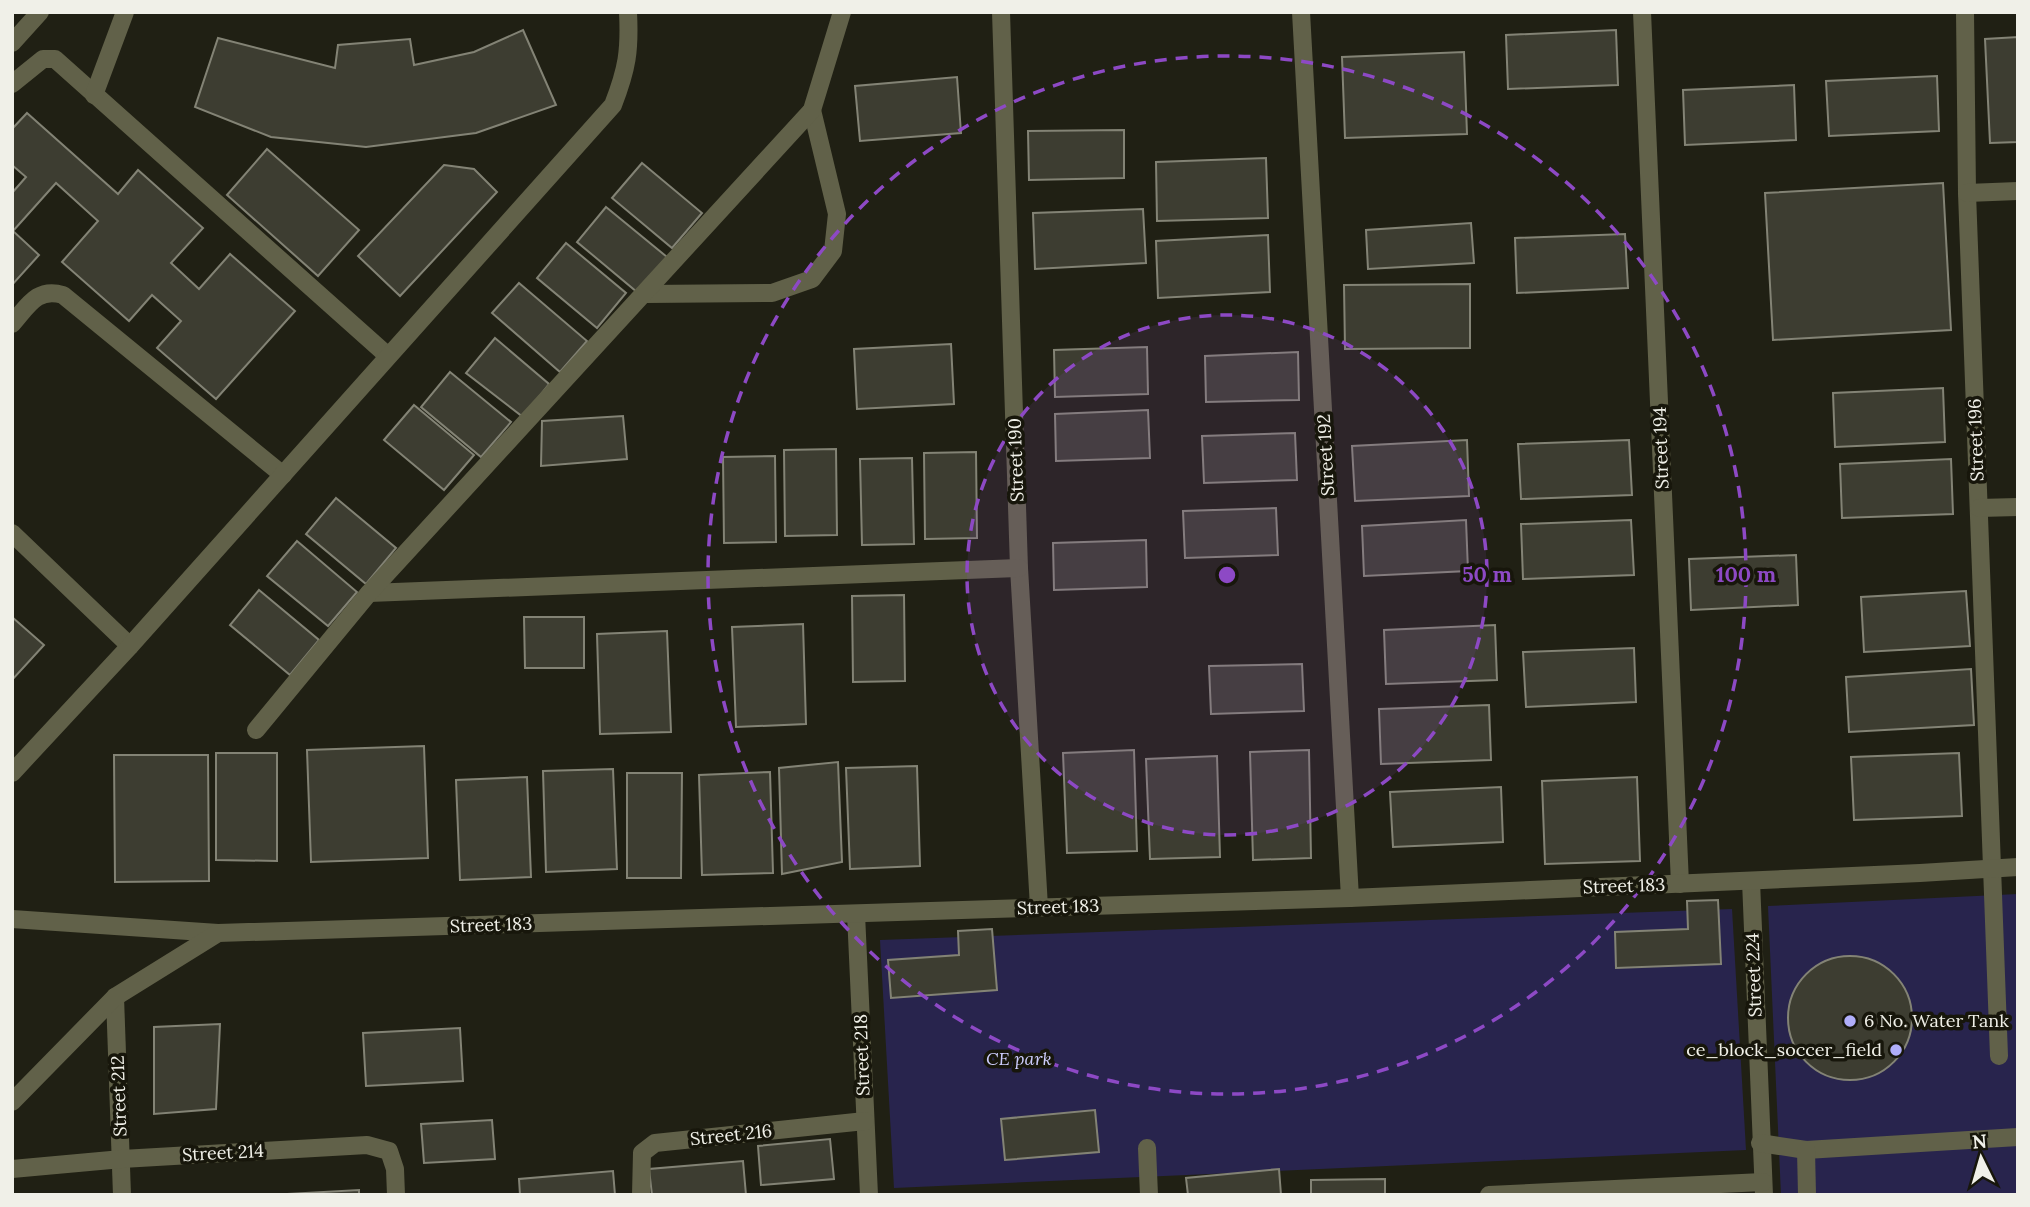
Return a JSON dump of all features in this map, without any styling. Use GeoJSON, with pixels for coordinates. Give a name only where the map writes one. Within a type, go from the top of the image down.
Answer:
{"type":"FeatureCollection","features":[{"type":"Feature","properties":{"kind":"street"},"geometry":{"type":"LineString","coordinates":[[12,43],[40,12]]}},
{"type":"Feature","properties":{"kind":"street"},"geometry":{"type":"LineString","coordinates":[[94,95],[125,12]]}},
{"type":"Feature","properties":{"kind":"street"},"geometry":{"type":"LineString","coordinates":[[12,773],[130,646],[613,105],[625,74],[629,38],[628,12]]}},
{"type":"Feature","properties":{"kind":"street"},"geometry":{"type":"LineString","coordinates":[[256,730],[369,593],[812,110],[842,12]]}},
{"type":"Feature","properties":{"kind":"street","name":"Street 190"},"geometry":{"type":"LineString","coordinates":[[1001,12],[1019,568],[1039,907]]}},
{"type":"Feature","properties":{"kind":"street","name":"Street 192"},"geometry":{"type":"LineString","coordinates":[[1301,12],[1350,898]]}},
{"type":"Feature","properties":{"kind":"street","name":"Street 194"},"geometry":{"type":"LineString","coordinates":[[1642,12],[1680,884]]}},
{"type":"Feature","properties":{"kind":"street","name":"Street 196"},"geometry":{"type":"LineString","coordinates":[[1965,12],[1967,193],[1999,1056]]}},
{"type":"Feature","properties":{"kind":"street"},"geometry":{"type":"LineString","coordinates":[[12,84],[43,59],[55,59],[388,356]]}},
{"type":"Feature","properties":{"kind":"street"},"geometry":{"type":"LineString","coordinates":[[645,294],[772,293],[812,279],[833,251],[837,214],[812,110]]}},
{"type":"Feature","properties":{"kind":"street"},"geometry":{"type":"LineString","coordinates":[[1967,193],[2018,191]]}},
{"type":"Feature","properties":{"kind":"street"},"geometry":{"type":"LineString","coordinates":[[12,324],[40,294],[51,291],[63,295],[283,475]]}},
{"type":"Feature","properties":{"kind":"street"},"geometry":{"type":"LineString","coordinates":[[1979,508],[2018,507]]}},
{"type":"Feature","properties":{"kind":"street"},"geometry":{"type":"LineString","coordinates":[[12,533],[130,646]]}},
{"type":"Feature","properties":{"kind":"street"},"geometry":{"type":"LineString","coordinates":[[369,593],[1019,568]]}},
{"type":"Feature","properties":{"kind":"street","name":"Street 183"},"geometry":{"type":"LineString","coordinates":[[12,919],[218,933],[1350,898],[2018,867]]}},
{"type":"Feature","properties":{"kind":"street","name":"Street 224"},"geometry":{"type":"LineString","coordinates":[[1751,881],[1763,1189]]}},
{"type":"Feature","properties":{"kind":"street","name":"Street 218"},"geometry":{"type":"LineString","coordinates":[[856,914],[869,1195]]}},
{"type":"Feature","properties":{"kind":"street"},"geometry":{"type":"LineString","coordinates":[[12,1102],[115,997],[218,933]]}},
{"type":"Feature","properties":{"kind":"street","name":"Street 212"},"geometry":{"type":"LineString","coordinates":[[115,997],[122,1195]]}},
{"type":"Feature","properties":{"kind":"street","name":"Street 216"},"geometry":{"type":"LineString","coordinates":[[641,1195],[642,1153],[654,1143],[865,1121]]}},
{"type":"Feature","properties":{"kind":"street"},"geometry":{"type":"LineString","coordinates":[[1760,1143],[1806,1150],[2018,1137]]}},
{"type":"Feature","properties":{"kind":"street","name":"Street 214"},"geometry":{"type":"LineString","coordinates":[[12,1169],[122,1159],[367,1145],[389,1151],[395,1169],[396,1195]]}},
{"type":"Feature","properties":{"kind":"street"},"geometry":{"type":"LineString","coordinates":[[1147,1148],[1149,1195]]}},
{"type":"Feature","properties":{"kind":"street"},"geometry":{"type":"LineString","coordinates":[[1806,1150],[1807,1195]]}},
{"type":"Feature","properties":{"kind":"street"},"geometry":{"type":"LineString","coordinates":[[1489,1195],[1763,1189]]}},
{"type":"Feature","properties":{"kind":"green space","name":"ce_block_soccer_field"},"geometry":{"type":"Polygon","coordinates":[[[2018,894],[2018,1195],[1781,1195],[1768,906],[2018,894]]]}},
{"type":"Feature","properties":{"kind":"green space","name":"CE park"},"geometry":{"type":"Polygon","coordinates":[[[1732,909],[1746,1150],[894,1188],[880,940],[1732,909]]]}},
{"type":"Feature","properties":{"kind":"building"},"geometry":{"type":"Polygon","coordinates":[[[523,30],[556,105],[476,133],[366,147],[271,137],[195,107],[218,38],[335,68],[338,45],[410,39],[414,65],[474,52],[523,30]]]}},
{"type":"Feature","properties":{"kind":"building"},"geometry":{"type":"Polygon","coordinates":[[[1616,30],[1618,85],[1508,89],[1506,35],[1616,30]]]}},
{"type":"Feature","properties":{"kind":"building"},"geometry":{"type":"Polygon","coordinates":[[[2018,37],[2018,142],[1990,143],[1985,39],[2018,37]]]}},
{"type":"Feature","properties":{"kind":"building"},"geometry":{"type":"Polygon","coordinates":[[[1464,52],[1467,134],[1345,138],[1342,57],[1464,52]]]}},
{"type":"Feature","properties":{"kind":"building"},"geometry":{"type":"Polygon","coordinates":[[[1937,76],[1939,131],[1829,136],[1826,81],[1937,76]]]}},
{"type":"Feature","properties":{"kind":"building"},"geometry":{"type":"Polygon","coordinates":[[[957,77],[961,133],[860,141],[855,86],[957,77]]]}},
{"type":"Feature","properties":{"kind":"building"},"geometry":{"type":"Polygon","coordinates":[[[1794,85],[1796,140],[1685,145],[1683,90],[1794,85]]]}},
{"type":"Feature","properties":{"kind":"building"},"geometry":{"type":"Polygon","coordinates":[[[27,113],[118,194],[138,170],[203,228],[171,263],[199,289],[230,254],[295,311],[216,399],[157,348],[181,321],[152,295],[129,321],[62,262],[98,221],[56,183],[13,231],[39,255],[12,285],[12,193],[26,177],[12,165],[12,129],[27,113]]]}},
{"type":"Feature","properties":{"kind":"building"},"geometry":{"type":"Polygon","coordinates":[[[1124,130],[1124,178],[1029,180],[1028,131],[1124,130]]]}},
{"type":"Feature","properties":{"kind":"building"},"geometry":{"type":"Polygon","coordinates":[[[267,149],[359,230],[318,276],[227,195],[267,149]]]}},
{"type":"Feature","properties":{"kind":"building"},"geometry":{"type":"Polygon","coordinates":[[[1266,158],[1268,218],[1157,221],[1156,162],[1266,158]]]}},
{"type":"Feature","properties":{"kind":"building"},"geometry":{"type":"Polygon","coordinates":[[[642,163],[702,213],[672,248],[612,198],[642,163]]]}},
{"type":"Feature","properties":{"kind":"building"},"geometry":{"type":"Polygon","coordinates":[[[444,165],[474,169],[497,192],[400,296],[358,256],[444,165]]]}},
{"type":"Feature","properties":{"kind":"building"},"geometry":{"type":"Polygon","coordinates":[[[1943,183],[1951,330],[1773,340],[1765,193],[1943,183]]]}},
{"type":"Feature","properties":{"kind":"building"},"geometry":{"type":"Polygon","coordinates":[[[606,207],[667,257],[637,292],[577,242],[606,207]]]}},
{"type":"Feature","properties":{"kind":"building"},"geometry":{"type":"Polygon","coordinates":[[[1143,209],[1146,263],[1035,269],[1033,213],[1143,209]]]}},
{"type":"Feature","properties":{"kind":"building"},"geometry":{"type":"Polygon","coordinates":[[[1471,223],[1474,263],[1368,269],[1366,230],[1471,223]]]}},
{"type":"Feature","properties":{"kind":"building"},"geometry":{"type":"Polygon","coordinates":[[[1625,234],[1628,288],[1517,293],[1515,238],[1625,234]]]}},
{"type":"Feature","properties":{"kind":"building"},"geometry":{"type":"Polygon","coordinates":[[[1268,235],[1270,292],[1158,298],[1156,241],[1268,235]]]}},
{"type":"Feature","properties":{"kind":"building"},"geometry":{"type":"Polygon","coordinates":[[[566,243],[626,293],[597,328],[537,278],[566,243]]]}},
{"type":"Feature","properties":{"kind":"building"},"geometry":{"type":"Polygon","coordinates":[[[519,283],[587,341],[560,372],[492,313],[519,283]]]}},
{"type":"Feature","properties":{"kind":"building"},"geometry":{"type":"Polygon","coordinates":[[[1470,284],[1470,348],[1345,349],[1344,285],[1470,284]]]}},
{"type":"Feature","properties":{"kind":"building"},"geometry":{"type":"Polygon","coordinates":[[[495,338],[549,384],[523,417],[466,373],[495,338]]]}},
{"type":"Feature","properties":{"kind":"building"},"geometry":{"type":"Polygon","coordinates":[[[951,344],[954,404],[857,409],[854,349],[951,344]]]}},
{"type":"Feature","properties":{"kind":"building"},"geometry":{"type":"Polygon","coordinates":[[[1147,347],[1148,394],[1055,397],[1054,350],[1147,347]]]}},
{"type":"Feature","properties":{"kind":"building"},"geometry":{"type":"Polygon","coordinates":[[[1298,352],[1299,400],[1206,402],[1205,356],[1298,352]]]}},
{"type":"Feature","properties":{"kind":"building"},"geometry":{"type":"Polygon","coordinates":[[[450,372],[511,422],[481,457],[421,407],[450,372]]]}},
{"type":"Feature","properties":{"kind":"building"},"geometry":{"type":"Polygon","coordinates":[[[1943,388],[1945,442],[1835,447],[1833,393],[1943,388]]]}},
{"type":"Feature","properties":{"kind":"building"},"geometry":{"type":"Polygon","coordinates":[[[414,405],[474,455],[444,490],[384,440],[414,405]]]}},
{"type":"Feature","properties":{"kind":"building"},"geometry":{"type":"Polygon","coordinates":[[[1148,410],[1150,458],[1056,461],[1055,414],[1148,410]]]}},
{"type":"Feature","properties":{"kind":"building"},"geometry":{"type":"Polygon","coordinates":[[[623,416],[627,459],[541,466],[542,421],[623,416]]]}},
{"type":"Feature","properties":{"kind":"building"},"geometry":{"type":"Polygon","coordinates":[[[1295,433],[1297,480],[1204,483],[1202,436],[1295,433]]]}},
{"type":"Feature","properties":{"kind":"building"},"geometry":{"type":"Polygon","coordinates":[[[1467,440],[1469,496],[1355,501],[1352,446],[1467,440]]]}},
{"type":"Feature","properties":{"kind":"building"},"geometry":{"type":"Polygon","coordinates":[[[1629,440],[1632,495],[1521,499],[1518,444],[1629,440]]]}},
{"type":"Feature","properties":{"kind":"building"},"geometry":{"type":"Polygon","coordinates":[[[836,449],[837,535],[785,536],[784,450],[836,449]]]}},
{"type":"Feature","properties":{"kind":"building"},"geometry":{"type":"Polygon","coordinates":[[[976,452],[977,538],[925,539],[924,453],[976,452]]]}},
{"type":"Feature","properties":{"kind":"building"},"geometry":{"type":"Polygon","coordinates":[[[775,456],[776,542],[724,543],[723,457],[775,456]]]}},
{"type":"Feature","properties":{"kind":"building"},"geometry":{"type":"Polygon","coordinates":[[[912,458],[914,544],[862,545],[860,459],[912,458]]]}},
{"type":"Feature","properties":{"kind":"building"},"geometry":{"type":"Polygon","coordinates":[[[1951,459],[1953,514],[1842,518],[1840,464],[1951,459]]]}},
{"type":"Feature","properties":{"kind":"building"},"geometry":{"type":"Polygon","coordinates":[[[336,498],[396,548],[366,584],[306,534],[336,498]]]}},
{"type":"Feature","properties":{"kind":"building"},"geometry":{"type":"Polygon","coordinates":[[[1276,508],[1278,555],[1185,558],[1183,511],[1276,508]]]}},
{"type":"Feature","properties":{"kind":"building"},"geometry":{"type":"Polygon","coordinates":[[[1466,520],[1468,571],[1364,576],[1362,526],[1466,520]]]}},
{"type":"Feature","properties":{"kind":"building"},"geometry":{"type":"Polygon","coordinates":[[[1631,520],[1634,575],[1523,579],[1521,524],[1631,520]]]}},
{"type":"Feature","properties":{"kind":"building"},"geometry":{"type":"Polygon","coordinates":[[[1146,540],[1147,587],[1054,590],[1053,543],[1146,540]]]}},
{"type":"Feature","properties":{"kind":"building"},"geometry":{"type":"Polygon","coordinates":[[[297,541],[357,592],[328,626],[267,576],[297,541]]]}},
{"type":"Feature","properties":{"kind":"building"},"geometry":{"type":"Polygon","coordinates":[[[1796,555],[1798,605],[1691,610],[1689,559],[1796,555]]]}},
{"type":"Feature","properties":{"kind":"building"},"geometry":{"type":"Polygon","coordinates":[[[259,590],[319,640],[290,675],[230,625],[259,590]]]}},
{"type":"Feature","properties":{"kind":"building"},"geometry":{"type":"Polygon","coordinates":[[[1966,591],[1970,646],[1864,652],[1861,597],[1966,591]]]}},
{"type":"Feature","properties":{"kind":"building"},"geometry":{"type":"Polygon","coordinates":[[[904,595],[905,681],[853,682],[852,596],[904,595]]]}},
{"type":"Feature","properties":{"kind":"building"},"geometry":{"type":"Polygon","coordinates":[[[12,617],[44,645],[12,680],[12,617]]]}},
{"type":"Feature","properties":{"kind":"building"},"geometry":{"type":"Polygon","coordinates":[[[524,617],[584,617],[584,668],[525,668],[524,617]]]}},
{"type":"Feature","properties":{"kind":"building"},"geometry":{"type":"Polygon","coordinates":[[[803,624],[806,724],[736,727],[732,627],[803,624]]]}},
{"type":"Feature","properties":{"kind":"building"},"geometry":{"type":"Polygon","coordinates":[[[1495,625],[1497,680],[1386,684],[1384,630],[1495,625]]]}},
{"type":"Feature","properties":{"kind":"building"},"geometry":{"type":"Polygon","coordinates":[[[667,631],[671,732],[600,734],[597,634],[667,631]]]}},
{"type":"Feature","properties":{"kind":"building"},"geometry":{"type":"Polygon","coordinates":[[[1634,648],[1636,702],[1526,707],[1523,652],[1634,648]]]}},
{"type":"Feature","properties":{"kind":"building"},"geometry":{"type":"Polygon","coordinates":[[[1302,664],[1304,711],[1211,714],[1209,666],[1302,664]]]}},
{"type":"Feature","properties":{"kind":"building"},"geometry":{"type":"Polygon","coordinates":[[[1971,669],[1974,725],[1849,732],[1846,677],[1971,669]]]}},
{"type":"Feature","properties":{"kind":"building"},"geometry":{"type":"Polygon","coordinates":[[[1489,705],[1491,760],[1381,764],[1379,709],[1489,705]]]}},
{"type":"Feature","properties":{"kind":"building"},"geometry":{"type":"Polygon","coordinates":[[[424,746],[428,858],[311,862],[307,750],[424,746]]]}},
{"type":"Feature","properties":{"kind":"building"},"geometry":{"type":"Polygon","coordinates":[[[1134,750],[1137,851],[1067,853],[1063,753],[1134,750]]]}},
{"type":"Feature","properties":{"kind":"building"},"geometry":{"type":"Polygon","coordinates":[[[1309,750],[1311,858],[1253,860],[1250,752],[1309,750]]]}},
{"type":"Feature","properties":{"kind":"building"},"geometry":{"type":"Polygon","coordinates":[[[216,753],[277,753],[277,861],[216,860],[216,753]]]}},
{"type":"Feature","properties":{"kind":"building"},"geometry":{"type":"Polygon","coordinates":[[[1959,753],[1962,816],[1854,820],[1851,757],[1959,753]]]}},
{"type":"Feature","properties":{"kind":"building"},"geometry":{"type":"Polygon","coordinates":[[[114,755],[208,755],[209,881],[115,882],[114,755]]]}},
{"type":"Feature","properties":{"kind":"building"},"geometry":{"type":"Polygon","coordinates":[[[1217,756],[1220,857],[1150,859],[1146,759],[1217,756]]]}},
{"type":"Feature","properties":{"kind":"building"},"geometry":{"type":"Polygon","coordinates":[[[838,762],[842,862],[782,874],[779,768],[838,762]]]}},
{"type":"Feature","properties":{"kind":"building"},"geometry":{"type":"Polygon","coordinates":[[[917,766],[920,866],[850,869],[846,768],[917,766]]]}},
{"type":"Feature","properties":{"kind":"building"},"geometry":{"type":"Polygon","coordinates":[[[613,769],[617,869],[546,872],[543,771],[613,769]]]}},
{"type":"Feature","properties":{"kind":"building"},"geometry":{"type":"Polygon","coordinates":[[[770,772],[773,873],[702,875],[699,775],[770,772]]]}},
{"type":"Feature","properties":{"kind":"building"},"geometry":{"type":"Polygon","coordinates":[[[627,773],[682,773],[681,878],[627,878],[627,773]]]}},
{"type":"Feature","properties":{"kind":"building"},"geometry":{"type":"Polygon","coordinates":[[[527,777],[531,877],[460,880],[456,780],[527,777]]]}},
{"type":"Feature","properties":{"kind":"building"},"geometry":{"type":"Polygon","coordinates":[[[1637,777],[1640,861],[1545,864],[1542,781],[1637,777]]]}},
{"type":"Feature","properties":{"kind":"building"},"geometry":{"type":"Polygon","coordinates":[[[1501,787],[1503,842],[1393,847],[1390,792],[1501,787]]]}},
{"type":"Feature","properties":{"kind":"building"},"geometry":{"type":"Polygon","coordinates":[[[1718,900],[1721,964],[1616,968],[1615,932],[1688,929],[1687,901],[1718,900]]]}},
{"type":"Feature","properties":{"kind":"building"},"geometry":{"type":"Polygon","coordinates":[[[992,929],[997,990],[891,998],[888,960],[959,955],[958,931],[992,929]]]}},
{"type":"Feature","properties":{"kind":"building","name":"6 No. Water Tank"},"geometry":{"type":"Polygon","coordinates":[[[1850,956],[1874,961],[1894,974],[1907,994],[1912,1018],[1907,1042],[1894,1062],[1874,1075],[1850,1080],[1826,1075],[1806,1062],[1793,1042],[1788,1018],[1793,994],[1806,974],[1826,961],[1850,956]]]}},
{"type":"Feature","properties":{"kind":"building"},"geometry":{"type":"Polygon","coordinates":[[[220,1024],[216,1109],[154,1114],[154,1027],[220,1024]]]}},
{"type":"Feature","properties":{"kind":"building"},"geometry":{"type":"Polygon","coordinates":[[[460,1028],[463,1081],[366,1086],[363,1033],[460,1028]]]}},
{"type":"Feature","properties":{"kind":"building"},"geometry":{"type":"Polygon","coordinates":[[[1095,1110],[1099,1152],[1005,1160],[1001,1119],[1095,1110]]]}},
{"type":"Feature","properties":{"kind":"building"},"geometry":{"type":"Polygon","coordinates":[[[492,1120],[495,1159],[424,1163],[421,1124],[492,1120]]]}},
{"type":"Feature","properties":{"kind":"building"},"geometry":{"type":"Polygon","coordinates":[[[830,1139],[834,1179],[761,1185],[758,1146],[830,1139]]]}},
{"type":"Feature","properties":{"kind":"building"},"geometry":{"type":"Polygon","coordinates":[[[743,1161],[746,1195],[652,1195],[649,1169],[743,1161]]]}},
{"type":"Feature","properties":{"kind":"building"},"geometry":{"type":"Polygon","coordinates":[[[1279,1169],[1281,1195],[1188,1195],[1186,1178],[1279,1169]]]}},
{"type":"Feature","properties":{"kind":"building"},"geometry":{"type":"Polygon","coordinates":[[[613,1171],[615,1195],[520,1195],[519,1179],[613,1171]]]}},
{"type":"Feature","properties":{"kind":"building"},"geometry":{"type":"Polygon","coordinates":[[[1385,1179],[1385,1195],[1311,1195],[1311,1180],[1385,1179]]]}},
{"type":"Feature","properties":{"kind":"building"},"geometry":{"type":"Polygon","coordinates":[[[359,1190],[359,1195],[288,1195],[288,1194],[359,1190]]]}},
{"type":"Feature","properties":{"kind":"place","name":"6 No. Water Tank"},"geometry":{"type":"Point","coordinates":[1850,1021]}},
{"type":"Feature","properties":{"kind":"place","name":"ce_block_soccer_field"},"geometry":{"type":"Point","coordinates":[1896,1050]}}]}
